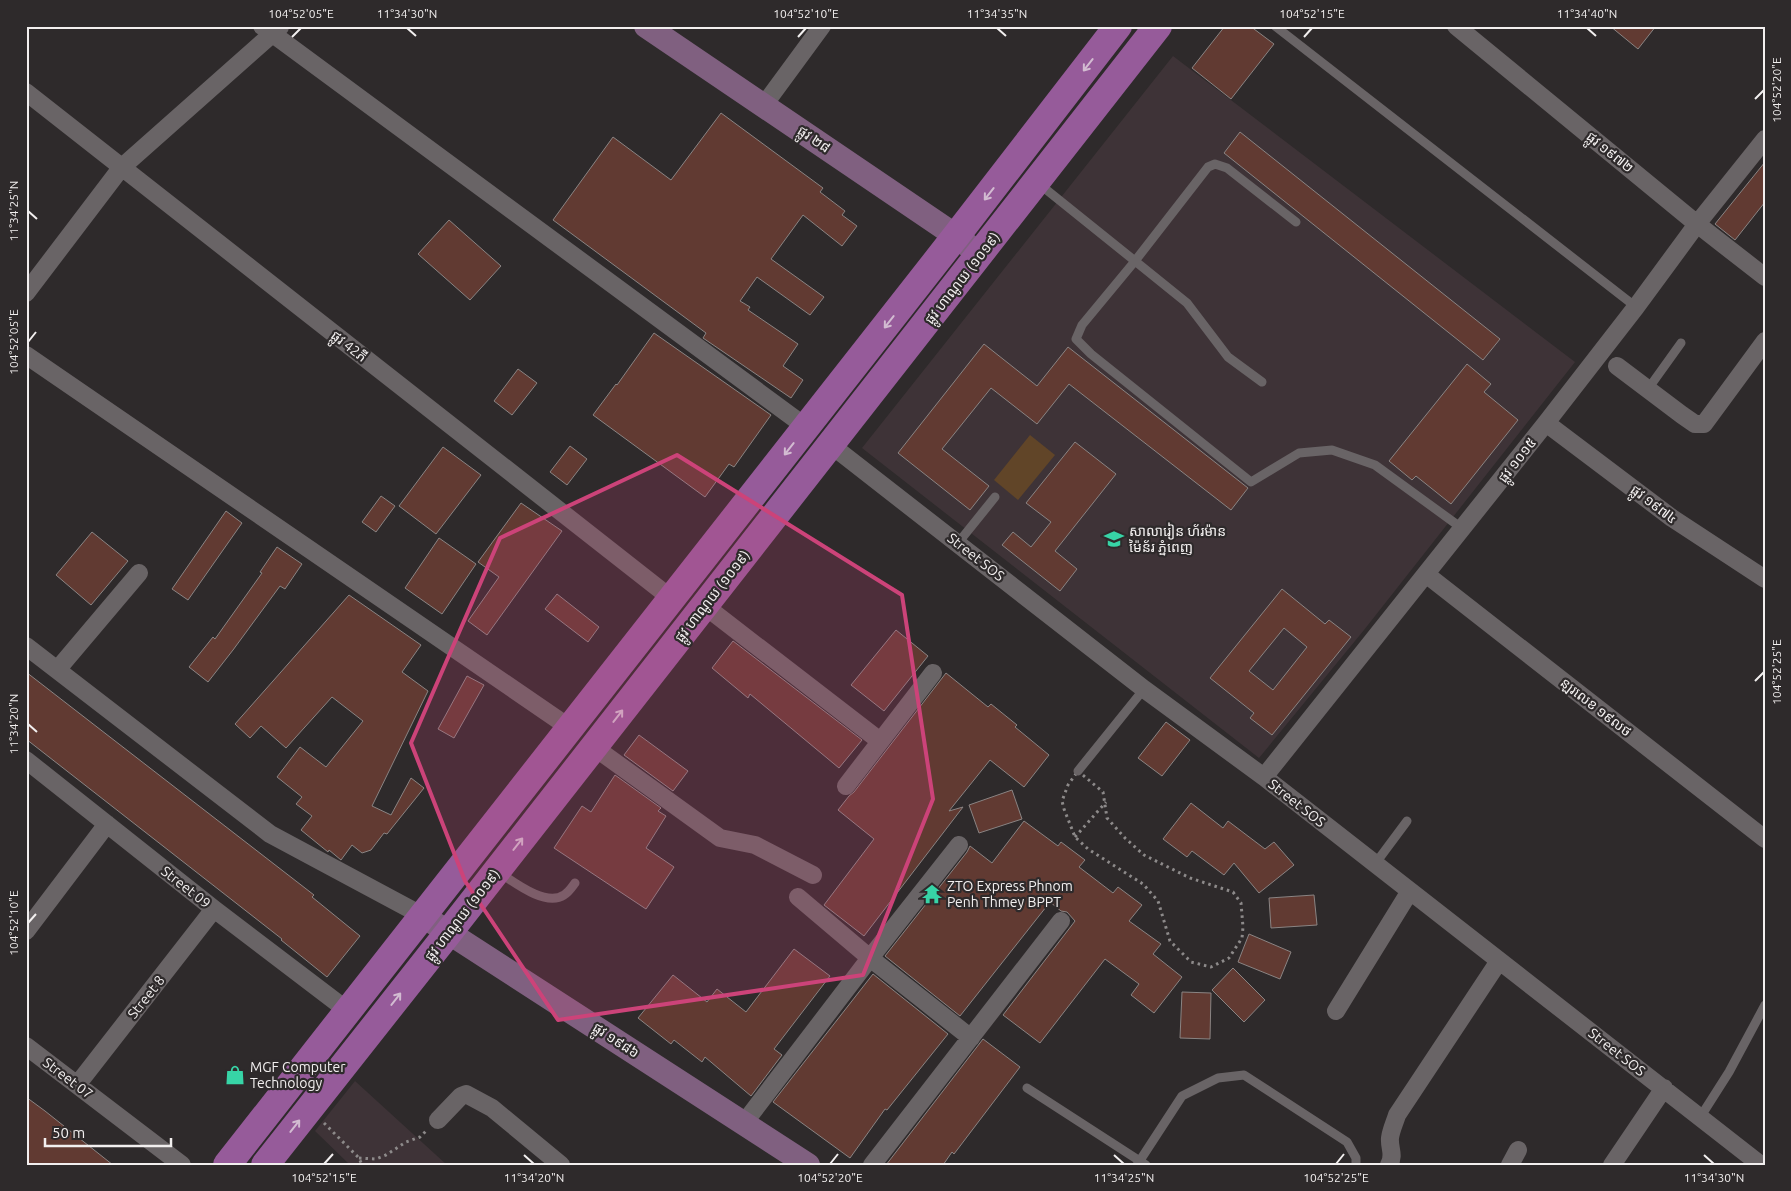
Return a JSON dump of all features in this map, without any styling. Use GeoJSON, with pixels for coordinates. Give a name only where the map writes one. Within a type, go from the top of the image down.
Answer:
{"type":"FeatureCollection","features":[{"type":"Feature","properties":{"kind":"main road","name":"ផ្លូវ ២៨"},"geometry":{"type":"LineString","coordinates":[[646,26],[956,236],[980,255]]}},
{"type":"Feature","properties":{"kind":"main road"},"geometry":{"type":"LineString","coordinates":[[228,1165],[956,236],[1118,26]]}},
{"type":"Feature","properties":{"kind":"main road","name":"ផ្លូវ ហាណូយ (១០១៩)"},"geometry":{"type":"LineString","coordinates":[[265,1165],[450,932],[1158,26]]}},
{"type":"Feature","properties":{"kind":"main road","name":"ផ្លូវ ១៩៨៦"},"geometry":{"type":"LineString","coordinates":[[423,916],[808,1165]]}},
{"type":"Feature","properties":{"kind":"street"},"geometry":{"type":"LineString","coordinates":[[764,105],[822,26]]}},
{"type":"Feature","properties":{"kind":"street","name":"ផ្លូវ ១៩៧២"},"geometry":{"type":"LineString","coordinates":[[1456,26],[1697,224],[1765,277]]}},
{"type":"Feature","properties":{"kind":"street"},"geometry":{"type":"LineString","coordinates":[[26,293],[121,168],[272,29],[806,427]]}},
{"type":"Feature","properties":{"kind":"street","name":"ផ្លូវ 42ភី"},"geometry":{"type":"LineString","coordinates":[[26,92],[672,599]]}},
{"type":"Feature","properties":{"kind":"street","name":"ផ្លូវ ១០១៥"},"geometry":{"type":"LineString","coordinates":[[1264,777],[1427,575],[1636,307],[1697,224],[1765,139]]}},
{"type":"Feature","properties":{"kind":"street"},"geometry":{"type":"LineString","coordinates":[[1617,366],[1695,424],[1704,424],[1765,341]]}},
{"type":"Feature","properties":{"kind":"street"},"geometry":{"type":"LineString","coordinates":[[26,355],[570,728]]}},
{"type":"Feature","properties":{"kind":"street","name":"ផ្លូវ ១៩៧៤"},"geometry":{"type":"LineString","coordinates":[[1546,423],[1672,518],[1765,579]]}},
{"type":"Feature","properties":{"kind":"street","name":"Street SOS"},"geometry":{"type":"LineString","coordinates":[[831,445],[1144,689],[1264,777],[1499,962],[1701,1116],[1761,1165]]}},
{"type":"Feature","properties":{"kind":"street"},"geometry":{"type":"LineString","coordinates":[[57,670],[139,573]]}},
{"type":"Feature","properties":{"kind":"street","name":"ន្ឡរលេខ ១៩លថ"},"geometry":{"type":"LineString","coordinates":[[1427,575],[1765,840]]}},
{"type":"Feature","properties":{"kind":"street"},"geometry":{"type":"LineString","coordinates":[[705,606],[880,741]]}},
{"type":"Feature","properties":{"kind":"street"},"geometry":{"type":"LineString","coordinates":[[26,646],[270,834],[423,916]]}},
{"type":"Feature","properties":{"kind":"street"},"geometry":{"type":"LineString","coordinates":[[846,786],[933,673]]}},
{"type":"Feature","properties":{"kind":"street"},"geometry":{"type":"LineString","coordinates":[[594,748],[720,838],[755,846],[813,875]]}},
{"type":"Feature","properties":{"kind":"street","name":"Street 09"},"geometry":{"type":"LineString","coordinates":[[26,760],[214,909],[348,1011]]}},
{"type":"Feature","properties":{"kind":"street"},"geometry":{"type":"LineString","coordinates":[[26,931],[107,824]]}},
{"type":"Feature","properties":{"kind":"street"},"geometry":{"type":"LineString","coordinates":[[744,1123],[959,845]]}},
{"type":"Feature","properties":{"kind":"street"},"geometry":{"type":"LineString","coordinates":[[1336,1011],[1410,891]]}},
{"type":"Feature","properties":{"kind":"street"},"geometry":{"type":"LineString","coordinates":[[798,897],[870,958],[971,1038]]}},
{"type":"Feature","properties":{"kind":"street","name":"Street 8"},"geometry":{"type":"LineString","coordinates":[[77,1085],[214,909]]}},
{"type":"Feature","properties":{"kind":"street"},"geometry":{"type":"LineString","coordinates":[[872,1165],[1061,921]]}},
{"type":"Feature","properties":{"kind":"street"},"geometry":{"type":"LineString","coordinates":[[1389,1165],[1393,1152],[1390,1141],[1392,1128],[1398,1115],[1499,962]]}},
{"type":"Feature","properties":{"kind":"street","name":"Street 07"},"geometry":{"type":"LineString","coordinates":[[26,1046],[182,1165]]}},
{"type":"Feature","properties":{"kind":"street"},"geometry":{"type":"LineString","coordinates":[[1612,1165],[1664,1088]]}},
{"type":"Feature","properties":{"kind":"street"},"geometry":{"type":"LineString","coordinates":[[438,1120],[461,1096],[466,1094],[492,1108],[561,1165]]}},
{"type":"Feature","properties":{"kind":"lane"},"geometry":{"type":"LineString","coordinates":[[1275,26],[1636,307]]}},
{"type":"Feature","properties":{"kind":"lane"},"geometry":{"type":"LineString","coordinates":[[1296,222],[1227,168],[1215,164],[1208,167],[1135,262],[1082,325],[1076,339],[1091,354],[1252,482],[1299,453],[1332,450],[1375,465],[1463,529]]}},
{"type":"Feature","properties":{"kind":"lane"},"geometry":{"type":"LineString","coordinates":[[1037,182],[1187,303],[1228,357],[1262,382]]}},
{"type":"Feature","properties":{"kind":"lane"},"geometry":{"type":"LineString","coordinates":[[1648,388],[1681,343]]}},
{"type":"Feature","properties":{"kind":"lane"},"geometry":{"type":"LineString","coordinates":[[958,543],[995,497]]}},
{"type":"Feature","properties":{"kind":"lane"},"geometry":{"type":"LineString","coordinates":[[1078,771],[1144,689]]}},
{"type":"Feature","properties":{"kind":"lane"},"geometry":{"type":"LineString","coordinates":[[1375,864],[1407,821]]}},
{"type":"Feature","properties":{"kind":"lane"},"geometry":{"type":"LineString","coordinates":[[497,870],[528,892],[541,896],[556,898],[564,896],[575,883]]}},
{"type":"Feature","properties":{"kind":"lane"},"geometry":{"type":"LineString","coordinates":[[1701,1116],[1729,1072],[1765,1004]]}},
{"type":"Feature","properties":{"kind":"lane"},"geometry":{"type":"LineString","coordinates":[[1027,1088],[1141,1163],[1182,1096],[1218,1078],[1244,1075],[1347,1142],[1356,1158],[1356,1165]]}},
{"type":"Feature","properties":{"kind":"path"},"geometry":{"type":"LineString","coordinates":[[1078,771],[1103,792],[1106,802],[1107,818],[1144,855],[1190,878],[1233,892],[1242,903],[1242,938],[1229,958],[1211,967],[1192,962],[1170,942],[1158,901],[1143,884],[1088,849],[1075,837],[1062,801],[1068,785],[1078,771]]}},
{"type":"Feature","properties":{"kind":"path"},"geometry":{"type":"LineString","coordinates":[[1075,837],[1106,802]]}},
{"type":"Feature","properties":{"kind":"path"},"geometry":{"type":"LineString","coordinates":[[309,1109],[359,1158],[362,1165]]}},
{"type":"Feature","properties":{"kind":"path"},"geometry":{"type":"LineString","coordinates":[[359,1158],[376,1159],[386,1155],[406,1142],[420,1137],[438,1120]]}},
{"type":"Feature","properties":{"kind":"highlighted area"},"geometry":{"type":"Polygon","coordinates":[[[677,455],[902,595],[933,799],[863,975],[558,1020],[465,881],[411,743],[500,538],[677,455]]]}},
{"type":"Feature","properties":{"kind":"shaded area"},"geometry":{"type":"Polygon","coordinates":[[[1173,56],[1575,362],[1364,630],[1259,758],[862,448],[1173,56]]]}},
{"type":"Feature","properties":{"kind":"shaded area"},"geometry":{"type":"Polygon","coordinates":[[[1030,435],[1055,455],[1018,500],[994,480],[1030,435]]]}},
{"type":"Feature","properties":{"kind":"shaded area"},"geometry":{"type":"Polygon","coordinates":[[[355,1081],[447,1165],[350,1165],[315,1131],[355,1081]]]}},
{"type":"Feature","properties":{"kind":"building"},"geometry":{"type":"Polygon","coordinates":[[[1225,26],[1250,26],[1274,44],[1231,99],[1192,68],[1225,26]]]}},
{"type":"Feature","properties":{"kind":"building"},"geometry":{"type":"Polygon","coordinates":[[[1610,26],[1656,26],[1638,49],[1610,26]]]}},
{"type":"Feature","properties":{"kind":"building"},"geometry":{"type":"Polygon","coordinates":[[[721,113],[823,188],[820,192],[845,211],[842,215],[857,226],[842,246],[803,215],[771,259],[824,297],[810,315],[757,277],[740,301],[750,307],[748,310],[798,344],[783,366],[803,380],[791,398],[703,338],[706,333],[553,220],[613,137],[671,180],[721,113]]]}},
{"type":"Feature","properties":{"kind":"building"},"geometry":{"type":"Polygon","coordinates":[[[1240,132],[1500,339],[1483,360],[1224,153],[1240,132]]]}},
{"type":"Feature","properties":{"kind":"building"},"geometry":{"type":"Polygon","coordinates":[[[1765,162],[1765,202],[1735,240],[1715,224],[1765,162]]]}},
{"type":"Feature","properties":{"kind":"building"},"geometry":{"type":"Polygon","coordinates":[[[449,220],[501,266],[470,300],[418,254],[449,220]]]}},
{"type":"Feature","properties":{"kind":"building"},"geometry":{"type":"Polygon","coordinates":[[[654,333],[771,415],[734,467],[729,464],[705,497],[593,415],[654,333]]]}},
{"type":"Feature","properties":{"kind":"building"},"geometry":{"type":"Polygon","coordinates":[[[984,344],[1037,386],[1068,347],[1248,488],[1231,510],[1069,384],[1037,424],[991,388],[942,449],[989,486],[970,510],[898,453],[984,344]]]}},
{"type":"Feature","properties":{"kind":"building"},"geometry":{"type":"Polygon","coordinates":[[[1467,364],[1491,384],[1484,392],[1518,420],[1451,504],[1416,476],[1412,480],[1389,461],[1467,364]]]}},
{"type":"Feature","properties":{"kind":"building"},"geometry":{"type":"Polygon","coordinates":[[[518,369],[537,383],[512,415],[494,401],[518,369]]]}},
{"type":"Feature","properties":{"kind":"building"},"geometry":{"type":"Polygon","coordinates":[[[1075,442],[1116,474],[1055,551],[1077,569],[1060,591],[1002,545],[1013,532],[1031,547],[1051,522],[1026,503],[1075,442]]]}},
{"type":"Feature","properties":{"kind":"building"},"geometry":{"type":"Polygon","coordinates":[[[570,446],[587,459],[567,485],[550,472],[570,446]]]}},
{"type":"Feature","properties":{"kind":"building"},"geometry":{"type":"Polygon","coordinates":[[[443,447],[481,475],[436,534],[399,506],[443,447]]]}},
{"type":"Feature","properties":{"kind":"building"},"geometry":{"type":"Polygon","coordinates":[[[381,496],[395,506],[376,532],[362,522],[381,496]]]}},
{"type":"Feature","properties":{"kind":"building"},"geometry":{"type":"Polygon","coordinates":[[[521,503],[562,531],[487,635],[468,621],[499,577],[478,562],[521,503]]]}},
{"type":"Feature","properties":{"kind":"building"},"geometry":{"type":"Polygon","coordinates":[[[226,511],[242,523],[188,600],[172,589],[226,511]]]}},
{"type":"Feature","properties":{"kind":"building"},"geometry":{"type":"Polygon","coordinates":[[[92,532],[128,561],[91,605],[56,575],[92,532]]]}},
{"type":"Feature","properties":{"kind":"building"},"geometry":{"type":"Polygon","coordinates":[[[439,538],[476,564],[442,614],[405,588],[439,538]]]}},
{"type":"Feature","properties":{"kind":"building"},"geometry":{"type":"Polygon","coordinates":[[[277,547],[302,564],[285,589],[280,586],[208,682],[189,667],[213,637],[215,639],[262,573],[260,572],[277,547]]]}},
{"type":"Feature","properties":{"kind":"building"},"geometry":{"type":"Polygon","coordinates":[[[1282,589],[1325,624],[1329,620],[1351,637],[1272,735],[1250,718],[1254,713],[1210,678],[1282,589]],[[1284,628],[1249,671],[1273,690],[1307,647],[1284,628]]]}},
{"type":"Feature","properties":{"kind":"building"},"geometry":{"type":"Polygon","coordinates":[[[557,594],[599,627],[588,642],[545,609],[557,594]]]}},
{"type":"Feature","properties":{"kind":"building"},"geometry":{"type":"Polygon","coordinates":[[[349,595],[421,645],[402,672],[428,691],[372,806],[391,815],[411,778],[424,788],[387,834],[384,833],[371,850],[362,853],[352,845],[341,860],[301,830],[312,816],[296,804],[302,797],[277,777],[300,747],[326,767],[363,721],[332,697],[286,748],[261,726],[250,738],[235,724],[349,595]]]}},
{"type":"Feature","properties":{"kind":"building"},"geometry":{"type":"Polygon","coordinates":[[[896,630],[928,656],[884,711],[851,685],[896,630]]]}},
{"type":"Feature","properties":{"kind":"building"},"geometry":{"type":"Polygon","coordinates":[[[733,641],[862,740],[839,768],[750,694],[748,698],[712,668],[733,641]]]}},
{"type":"Feature","properties":{"kind":"building"},"geometry":{"type":"Polygon","coordinates":[[[26,672],[314,895],[312,897],[360,936],[327,977],[282,939],[26,739],[26,672]]]}},
{"type":"Feature","properties":{"kind":"building"},"geometry":{"type":"Polygon","coordinates":[[[946,673],[988,707],[991,704],[1049,755],[1024,787],[990,760],[949,811],[963,807],[864,936],[824,905],[874,839],[838,810],[946,673]]]}},
{"type":"Feature","properties":{"kind":"building"},"geometry":{"type":"Polygon","coordinates":[[[467,676],[484,685],[454,738],[438,729],[467,676]]]}},
{"type":"Feature","properties":{"kind":"building"},"geometry":{"type":"Polygon","coordinates":[[[1166,722],[1190,740],[1162,776],[1138,758],[1166,722]]]}},
{"type":"Feature","properties":{"kind":"building"},"geometry":{"type":"Polygon","coordinates":[[[639,735],[688,771],[673,791],[624,755],[639,735]]]}},
{"type":"Feature","properties":{"kind":"building"},"geometry":{"type":"Polygon","coordinates":[[[615,775],[661,808],[658,811],[666,816],[646,848],[674,867],[646,909],[554,848],[582,806],[591,812],[615,775]]]}},
{"type":"Feature","properties":{"kind":"building"},"geometry":{"type":"Polygon","coordinates":[[[1012,790],[1022,819],[979,833],[969,805],[1012,790]]]}},
{"type":"Feature","properties":{"kind":"building"},"geometry":{"type":"Polygon","coordinates":[[[1191,803],[1223,828],[1228,821],[1265,849],[1274,842],[1294,865],[1259,893],[1234,863],[1224,875],[1192,851],[1187,857],[1163,839],[1191,803]]]}},
{"type":"Feature","properties":{"kind":"building"},"geometry":{"type":"Polygon","coordinates":[[[1024,821],[1058,846],[1061,842],[1085,860],[1079,867],[1113,893],[1118,887],[1142,905],[1129,921],[1161,944],[1153,954],[1182,977],[1154,1013],[1131,995],[1139,984],[1105,959],[1040,1043],[1003,1015],[1075,921],[1067,912],[1061,911],[1050,902],[960,1016],[885,956],[970,846],[992,863],[1024,821]]]}},
{"type":"Feature","properties":{"kind":"building"},"geometry":{"type":"Polygon","coordinates":[[[1314,895],[1317,925],[1271,928],[1269,898],[1314,895]]]}},
{"type":"Feature","properties":{"kind":"building"},"geometry":{"type":"Polygon","coordinates":[[[1249,934],[1291,952],[1280,979],[1238,962],[1249,934]]]}},
{"type":"Feature","properties":{"kind":"building"},"geometry":{"type":"Polygon","coordinates":[[[794,949],[830,976],[774,1049],[782,1055],[751,1096],[705,1057],[702,1062],[674,1040],[671,1044],[638,1018],[673,975],[707,1002],[717,989],[746,1012],[794,949]]]}},
{"type":"Feature","properties":{"kind":"building"},"geometry":{"type":"Polygon","coordinates":[[[1233,968],[1265,1000],[1244,1022],[1212,990],[1233,968]]]}},
{"type":"Feature","properties":{"kind":"building"},"geometry":{"type":"Polygon","coordinates":[[[873,974],[948,1034],[887,1110],[885,1109],[850,1158],[773,1102],[873,974]]]}},
{"type":"Feature","properties":{"kind":"building"},"geometry":{"type":"Polygon","coordinates":[[[1182,992],[1211,993],[1210,1039],[1180,1038],[1182,992]]]}},
{"type":"Feature","properties":{"kind":"building"},"geometry":{"type":"Polygon","coordinates":[[[983,1039],[1020,1067],[954,1154],[952,1152],[943,1165],[886,1165],[983,1039]]]}},
{"type":"Feature","properties":{"kind":"building"},"geometry":{"type":"Polygon","coordinates":[[[26,1097],[45,1111],[113,1165],[26,1165],[26,1097]]]}},
{"type":"Feature","properties":{"kind":"place","name":"សាលារៀន ហ័រម៉ាន ម៉ៃន័រ ភ្នំពេញ"},"geometry":{"type":"Point","coordinates":[1114,539]}},
{"type":"Feature","properties":{"kind":"place","name":"ZTO Express Phnom Penh Thmey BPPT"},"geometry":{"type":"Point","coordinates":[932,894]}},
{"type":"Feature","properties":{"kind":"place","name":"MGF Computer Technology"},"geometry":{"type":"Point","coordinates":[235,1075]}}]}
